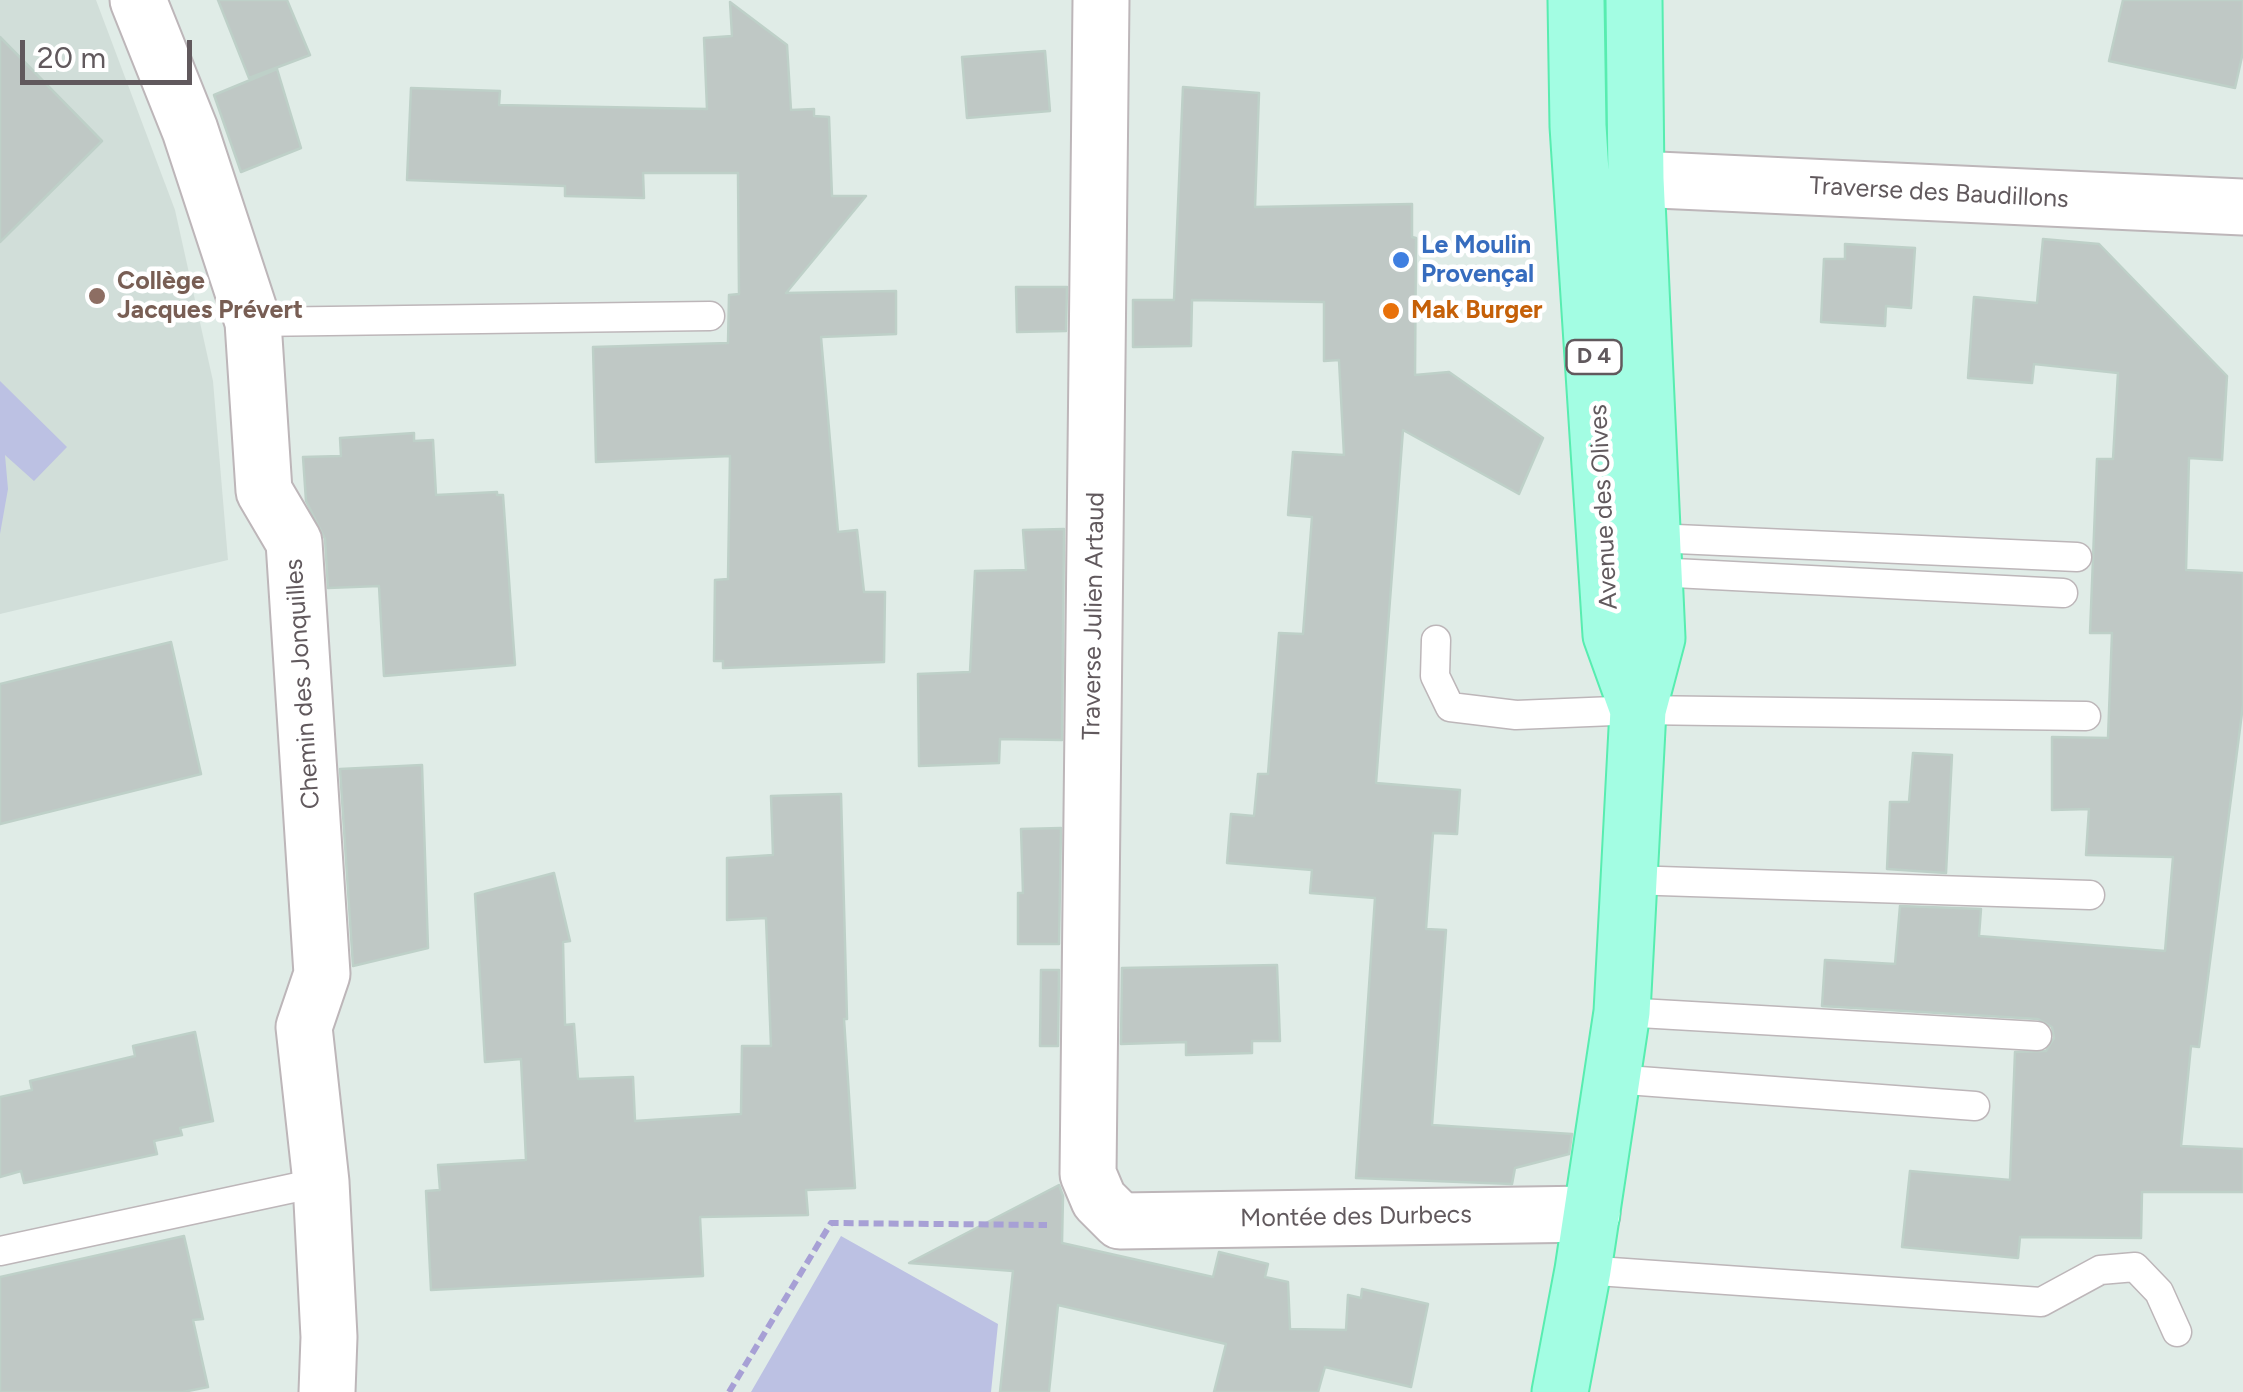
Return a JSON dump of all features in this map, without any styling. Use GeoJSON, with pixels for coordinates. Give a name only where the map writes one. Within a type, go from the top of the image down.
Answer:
{"type":"FeatureCollection","features":[{"type":"Feature","properties":{"kind":"main road","name":"Avenue des Olives"},"geometry":{"type":"LineString","coordinates":[[1576,0],[1578,126],[1611,636],[1638,710]]}},
{"type":"Feature","properties":{"kind":"main road","name":"Avenue des Olives"},"geometry":{"type":"LineString","coordinates":[[1560,1392],[1583,1270],[1622,1012],[1638,710],[1657,638],[1636,179],[1634,0]]}},
{"type":"Feature","properties":{"kind":"street","name":"Chemin des Jonquilles"},"geometry":{"type":"LineString","coordinates":[[138,0],[190,130],[253,322],[264,491],[294,542],[322,974],[304,1027],[321,1182],[330,1337],[328,1392]]}},
{"type":"Feature","properties":{"kind":"street","name":"Traverse Julien Artaud"},"geometry":{"type":"LineString","coordinates":[[1101,0],[1088,1174],[1099,1200],[1120,1221]]}},
{"type":"Feature","properties":{"kind":"street","name":"Traverse des Baudillons"},"geometry":{"type":"LineString","coordinates":[[1636,179],[2243,207]]}},
{"type":"Feature","properties":{"kind":"street","name":"Montée des Durbecs"},"geometry":{"type":"LineString","coordinates":[[1120,1221],[1592,1214]]}},
{"type":"Feature","properties":{"kind":"lane"},"geometry":{"type":"LineString","coordinates":[[253,322],[710,316]]}},
{"type":"Feature","properties":{"kind":"lane"},"geometry":{"type":"LineString","coordinates":[[1654,555],[2077,556]]}},
{"type":"Feature","properties":{"kind":"lane"},"geometry":{"type":"LineString","coordinates":[[1654,555],[2063,593]]}},
{"type":"Feature","properties":{"kind":"lane"},"geometry":{"type":"LineString","coordinates":[[1436,640],[1435,676],[1450,707],[1516,715],[1638,710],[2086,716]]}},
{"type":"Feature","properties":{"kind":"lane"},"geometry":{"type":"LineString","coordinates":[[1629,880],[2090,894]]}},
{"type":"Feature","properties":{"kind":"lane"},"geometry":{"type":"LineString","coordinates":[[1622,1012],[2037,1036]]}},
{"type":"Feature","properties":{"kind":"lane"},"geometry":{"type":"LineString","coordinates":[[1613,1079],[1975,1106]]}},
{"type":"Feature","properties":{"kind":"lane"},"geometry":{"type":"LineString","coordinates":[[0,1251],[321,1182]]}},
{"type":"Feature","properties":{"kind":"lane"},"geometry":{"type":"LineString","coordinates":[[1583,1270],[2041,1302],[2100,1270],[2135,1267],[2159,1292],[2176,1332]]}},
{"type":"Feature","properties":{"kind":"path"},"geometry":{"type":"LineString","coordinates":[[729,1392],[831,1223],[1062,1225]]}},
{"type":"Feature","properties":{"kind":"shaded area","name":"Collège Jacques Prévert"},"geometry":{"type":"Polygon","coordinates":[[[0,0],[96,0],[175,210],[213,381],[228,560],[0,614],[0,0]]]}},
{"type":"Feature","properties":{"kind":"shaded area"},"geometry":{"type":"Polygon","coordinates":[[[0,381],[67,447],[34,481],[5,455],[8,489],[0,534],[0,381]]]}},
{"type":"Feature","properties":{"kind":"shaded area"},"geometry":{"type":"Polygon","coordinates":[[[841,1236],[998,1324],[991,1392],[751,1392],[841,1236]]]}},
{"type":"Feature","properties":{"kind":"building"},"geometry":{"type":"Polygon","coordinates":[[[218,0],[287,0],[310,55],[249,78],[218,0]]]}},
{"type":"Feature","properties":{"kind":"building"},"geometry":{"type":"Polygon","coordinates":[[[2123,0],[2243,0],[2243,52],[2235,88],[2109,61],[2123,0]]]}},
{"type":"Feature","properties":{"kind":"building"},"geometry":{"type":"Polygon","coordinates":[[[730,2],[787,45],[791,110],[814,109],[814,116],[829,117],[832,196],[866,196],[786,293],[896,291],[896,334],[821,337],[838,532],[857,530],[864,592],[885,592],[884,662],[723,668],[723,661],[714,661],[715,580],[728,579],[730,456],[596,462],[593,347],[728,343],[729,295],[739,294],[738,173],[643,173],[644,198],[565,196],[565,186],[407,180],[411,88],[500,91],[499,105],[707,109],[704,38],[732,36],[730,2]]]}},
{"type":"Feature","properties":{"kind":"building"},"geometry":{"type":"Polygon","coordinates":[[[0,37],[102,141],[0,242],[0,37]]]}},
{"type":"Feature","properties":{"kind":"building"},"geometry":{"type":"Polygon","coordinates":[[[1045,51],[1050,111],[967,118],[962,57],[1045,51]]]}},
{"type":"Feature","properties":{"kind":"building"},"geometry":{"type":"Polygon","coordinates":[[[277,69],[301,148],[241,172],[214,95],[277,69]]]}},
{"type":"Feature","properties":{"kind":"building"},"geometry":{"type":"Polygon","coordinates":[[[1183,87],[1259,93],[1255,207],[1412,204],[1412,237],[1416,238],[1415,375],[1449,372],[1543,438],[1519,494],[1403,430],[1376,783],[1460,790],[1457,834],[1433,833],[1426,929],[1446,930],[1432,1125],[1572,1134],[1569,1154],[1515,1168],[1512,1184],[1356,1178],[1375,898],[1310,893],[1312,870],[1227,863],[1231,814],[1254,816],[1258,774],[1268,774],[1279,633],[1303,634],[1312,517],[1288,515],[1293,452],[1344,455],[1339,360],[1324,361],[1324,302],[1192,300],[1191,346],[1133,347],[1133,300],[1174,300],[1183,87]]]}},
{"type":"Feature","properties":{"kind":"building"},"geometry":{"type":"Polygon","coordinates":[[[2043,239],[2099,244],[2227,376],[2222,460],[2189,458],[2186,570],[2243,573],[2243,705],[2199,1047],[2191,1046],[2181,1146],[2243,1149],[2243,1192],[2142,1192],[2141,1238],[2020,1237],[2018,1258],[1902,1247],[1910,1171],[2010,1180],[2015,1052],[2046,1051],[2054,1038],[2052,1027],[2038,1019],[1822,1006],[1825,960],[1895,964],[1900,906],[1981,909],[1979,936],[2165,951],[2173,857],[2086,855],[2089,809],[2052,810],[2052,737],[2108,738],[2112,633],[2090,633],[2097,459],[2113,459],[2118,373],[2034,364],[2032,383],[1968,378],[1974,297],[2037,303],[2043,239]]]}},
{"type":"Feature","properties":{"kind":"building"},"geometry":{"type":"Polygon","coordinates":[[[1845,244],[1915,248],[1911,308],[1886,306],[1885,326],[1821,322],[1824,259],[1845,259],[1845,244]]]}},
{"type":"Feature","properties":{"kind":"building"},"geometry":{"type":"Polygon","coordinates":[[[1016,287],[1067,287],[1066,331],[1017,332],[1016,287]]]}},
{"type":"Feature","properties":{"kind":"building"},"geometry":{"type":"Polygon","coordinates":[[[414,433],[414,441],[433,440],[436,495],[503,495],[515,665],[384,676],[379,586],[328,588],[325,539],[306,501],[303,457],[341,456],[340,438],[414,433]]]}},
{"type":"Feature","properties":{"kind":"building"},"geometry":{"type":"Polygon","coordinates":[[[1064,529],[1062,740],[1000,739],[999,763],[919,766],[918,674],[970,672],[975,571],[1026,570],[1023,530],[1064,529]]]}},
{"type":"Feature","properties":{"kind":"building"},"geometry":{"type":"Polygon","coordinates":[[[171,642],[201,774],[0,824],[0,684],[171,642]]]}},
{"type":"Feature","properties":{"kind":"building"},"geometry":{"type":"Polygon","coordinates":[[[1913,753],[1952,755],[1946,873],[1887,869],[1890,802],[1909,802],[1913,753]]]}},
{"type":"Feature","properties":{"kind":"building"},"geometry":{"type":"Polygon","coordinates":[[[422,765],[428,948],[353,966],[340,769],[422,765]]]}},
{"type":"Feature","properties":{"kind":"building"},"geometry":{"type":"Polygon","coordinates":[[[841,794],[844,1019],[855,1188],[806,1190],[808,1215],[700,1217],[703,1276],[431,1290],[426,1191],[440,1190],[438,1165],[526,1160],[521,1059],[485,1062],[475,894],[554,873],[570,941],[563,942],[565,1025],[574,1024],[578,1079],[633,1077],[635,1121],[741,1114],[742,1046],[771,1046],[766,918],[727,920],[727,858],[773,855],[771,796],[841,794]]]}},
{"type":"Feature","properties":{"kind":"building"},"geometry":{"type":"Polygon","coordinates":[[[1061,828],[1059,944],[1018,944],[1018,893],[1023,893],[1021,829],[1061,828]]]}},
{"type":"Feature","properties":{"kind":"building"},"geometry":{"type":"Polygon","coordinates":[[[1277,965],[1280,1041],[1252,1041],[1252,1053],[1186,1055],[1186,1042],[1121,1044],[1122,968],[1277,965]]]}},
{"type":"Feature","properties":{"kind":"building"},"geometry":{"type":"Polygon","coordinates":[[[1041,970],[1059,970],[1058,1046],[1040,1046],[1041,970]]]}},
{"type":"Feature","properties":{"kind":"building"},"geometry":{"type":"Polygon","coordinates":[[[195,1032],[213,1121],[180,1128],[182,1135],[154,1141],[157,1154],[24,1183],[21,1171],[0,1177],[0,1097],[32,1090],[30,1081],[135,1056],[133,1046],[195,1032]]]}},
{"type":"Feature","properties":{"kind":"building"},"geometry":{"type":"Polygon","coordinates":[[[1059,1185],[1063,1196],[1062,1243],[1213,1277],[1219,1252],[1268,1264],[1265,1277],[1288,1282],[1290,1329],[1346,1330],[1348,1295],[1361,1298],[1362,1289],[1428,1304],[1411,1387],[1325,1367],[1318,1392],[1214,1392],[1226,1344],[1058,1305],[1049,1392],[1000,1392],[1013,1271],[909,1263],[1059,1185]]]}},
{"type":"Feature","properties":{"kind":"building"},"geometry":{"type":"Polygon","coordinates":[[[184,1236],[203,1319],[193,1320],[208,1387],[183,1392],[0,1392],[0,1277],[184,1236]]]}},
{"type":"Feature","properties":{"kind":"place","name":"Le Moulin Provençal"},"geometry":{"type":"Point","coordinates":[1401,260]}},
{"type":"Feature","properties":{"kind":"place","name":"Collège Jacques Prévert"},"geometry":{"type":"Point","coordinates":[97,296]}},
{"type":"Feature","properties":{"kind":"place","name":"Mak Burger"},"geometry":{"type":"Point","coordinates":[1391,311]}}]}
